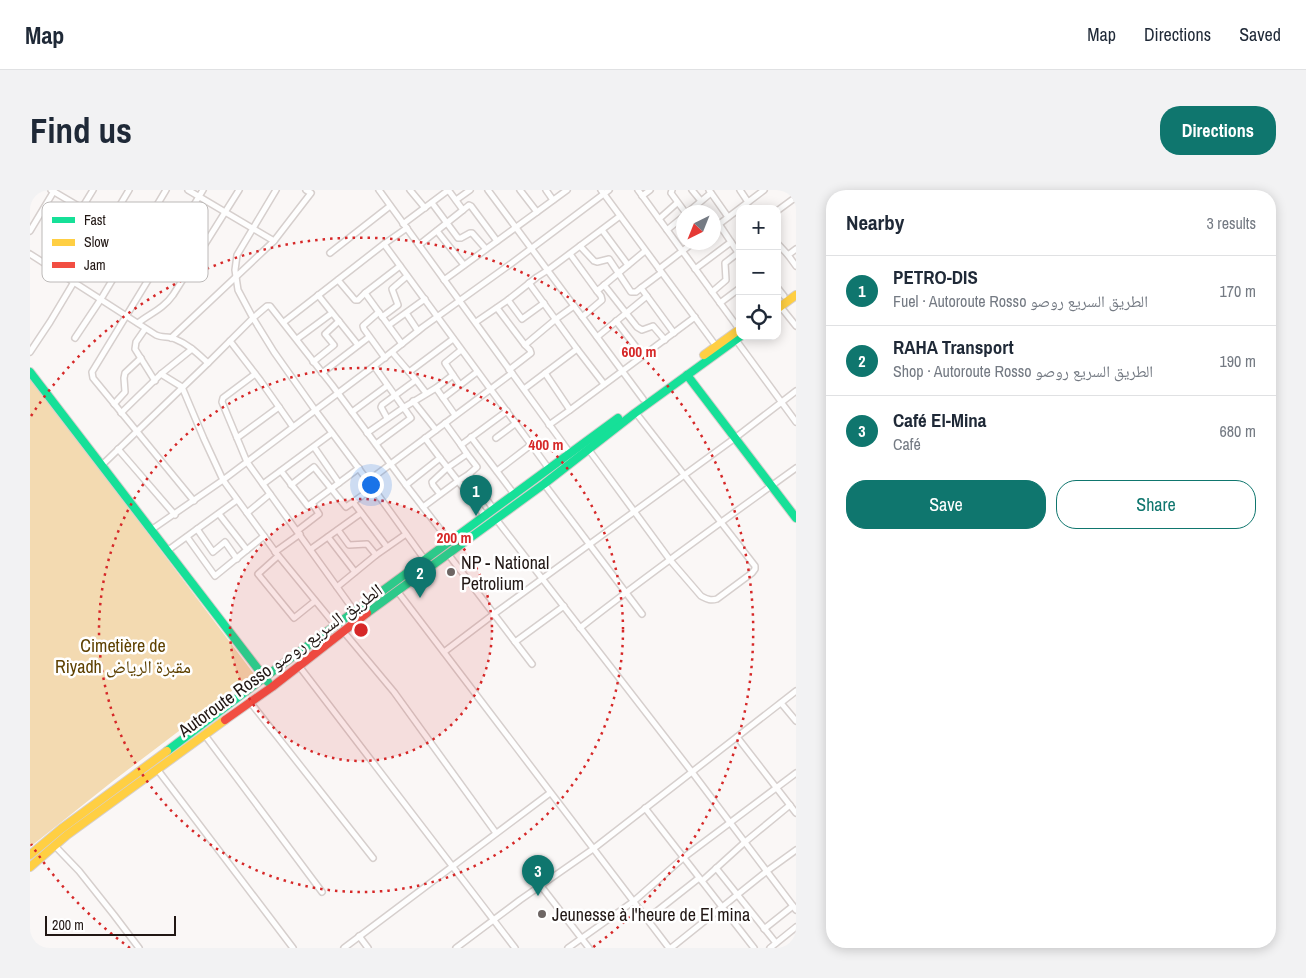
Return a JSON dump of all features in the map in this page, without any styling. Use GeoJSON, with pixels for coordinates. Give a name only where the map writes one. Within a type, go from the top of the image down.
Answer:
{"type":"FeatureCollection","features":[{"type":"Feature","properties":{"kind":"main road"},"geometry":{"type":"LineString","coordinates":[[781,302],[796,287]]}},
{"type":"Feature","properties":{"kind":"main road"},"geometry":{"type":"LineString","coordinates":[[781,302],[796,295]]}},
{"type":"Feature","properties":{"kind":"main road","name":"Autoroute Rosso الطريق السريع روصو"},"geometry":{"type":"LineString","coordinates":[[30,855],[61,829],[216,715],[264,677],[736,331]]}},
{"type":"Feature","properties":{"kind":"main road","name":"Autoroute Rosso الطريق السريع روصو"},"geometry":{"type":"LineString","coordinates":[[30,866],[156,769],[272,687],[344,631],[544,484],[635,412],[736,340]]}},
{"type":"Feature","properties":{"kind":"main road"},"geometry":{"type":"LineString","coordinates":[[30,372],[272,687]]}},
{"type":"Feature","properties":{"kind":"main road"},"geometry":{"type":"LineString","coordinates":[[687,375],[796,518]]}},
{"type":"Feature","properties":{"kind":"street"},"geometry":{"type":"LineString","coordinates":[[86,202],[93,190]]}},
{"type":"Feature","properties":{"kind":"street"},"geometry":{"type":"LineString","coordinates":[[122,202],[129,190]]}},
{"type":"Feature","properties":{"kind":"street"},"geometry":{"type":"LineString","coordinates":[[159,202],[166,190]]}},
{"type":"Feature","properties":{"kind":"street"},"geometry":{"type":"LineString","coordinates":[[188,190],[274,241]]}},
{"type":"Feature","properties":{"kind":"street"},"geometry":{"type":"LineString","coordinates":[[195,202],[203,190]]}},
{"type":"Feature","properties":{"kind":"street"},"geometry":{"type":"LineString","coordinates":[[208,241],[239,190]]}},
{"type":"Feature","properties":{"kind":"street"},"geometry":{"type":"LineString","coordinates":[[276,190],[235,260],[235,277],[238,290],[274,352],[425,560]]}},
{"type":"Feature","properties":{"kind":"street"},"geometry":{"type":"LineString","coordinates":[[379,190],[570,454]]}},
{"type":"Feature","properties":{"kind":"street"},"geometry":{"type":"LineString","coordinates":[[410,190],[425,208]]}},
{"type":"Feature","properties":{"kind":"street"},"geometry":{"type":"LineString","coordinates":[[456,200],[470,190]]}},
{"type":"Feature","properties":{"kind":"street"},"geometry":{"type":"LineString","coordinates":[[520,190],[537,212]]}},
{"type":"Feature","properties":{"kind":"street"},"geometry":{"type":"LineString","coordinates":[[546,190],[553,200]]}},
{"type":"Feature","properties":{"kind":"street"},"geometry":{"type":"LineString","coordinates":[[444,280],[567,190]]}},
{"type":"Feature","properties":{"kind":"street"},"geometry":{"type":"LineString","coordinates":[[152,530],[223,480],[418,331],[512,263],[602,192],[609,190]]}},
{"type":"Feature","properties":{"kind":"street"},"geometry":{"type":"LineString","coordinates":[[638,190],[736,325]]}},
{"type":"Feature","properties":{"kind":"street"},"geometry":{"type":"LineString","coordinates":[[642,196],[650,190]]}},
{"type":"Feature","properties":{"kind":"street"},"geometry":{"type":"LineString","coordinates":[[659,219],[677,203],[671,193],[672,190]]}},
{"type":"Feature","properties":{"kind":"street"},"geometry":{"type":"LineString","coordinates":[[692,190],[701,202]]}},
{"type":"Feature","properties":{"kind":"street"},"geometry":{"type":"LineString","coordinates":[[740,190],[748,202]]}},
{"type":"Feature","properties":{"kind":"street"},"geometry":{"type":"LineString","coordinates":[[745,205],[764,190]]}},
{"type":"Feature","properties":{"kind":"street"},"geometry":{"type":"LineString","coordinates":[[47,202],[53,191],[72,202]]}},
{"type":"Feature","properties":{"kind":"street"},"geometry":{"type":"LineString","coordinates":[[171,338],[274,241],[310,191]]}},
{"type":"Feature","properties":{"kind":"street"},"geometry":{"type":"LineString","coordinates":[[489,191],[643,399]]}},
{"type":"Feature","properties":{"kind":"street"},"geometry":{"type":"LineString","coordinates":[[697,205],[710,191],[728,217]]}},
{"type":"Feature","properties":{"kind":"street"},"geometry":{"type":"LineString","coordinates":[[284,322],[384,244],[432,203],[440,192],[448,192],[463,210]]}},
{"type":"Feature","properties":{"kind":"street"},"geometry":{"type":"LineString","coordinates":[[602,192],[716,346]]}},
{"type":"Feature","properties":{"kind":"street"},"geometry":{"type":"LineString","coordinates":[[781,209],[796,197]]}},
{"type":"Feature","properties":{"kind":"street"},"geometry":{"type":"LineString","coordinates":[[432,203],[460,239],[470,232],[486,249]]}},
{"type":"Feature","properties":{"kind":"street"},"geometry":{"type":"LineString","coordinates":[[330,253],[390,206]]}},
{"type":"Feature","properties":{"kind":"street"},"geometry":{"type":"LineString","coordinates":[[419,245],[469,206],[471,206],[497,241]]}},
{"type":"Feature","properties":{"kind":"street"},"geometry":{"type":"LineString","coordinates":[[30,231],[42,210]]}},
{"type":"Feature","properties":{"kind":"street"},"geometry":{"type":"LineString","coordinates":[[721,222],[736,213]]}},
{"type":"Feature","properties":{"kind":"street"},"geometry":{"type":"LineString","coordinates":[[476,322],[620,216]]}},
{"type":"Feature","properties":{"kind":"street"},"geometry":{"type":"LineString","coordinates":[[667,230],[676,222]]}},
{"type":"Feature","properties":{"kind":"street"},"geometry":{"type":"LineString","coordinates":[[721,227],[737,250]]}},
{"type":"Feature","properties":{"kind":"street"},"geometry":{"type":"LineString","coordinates":[[602,230],[628,265]]}},
{"type":"Feature","properties":{"kind":"street"},"geometry":{"type":"LineString","coordinates":[[437,231],[464,265]]}},
{"type":"Feature","properties":{"kind":"street"},"geometry":{"type":"LineString","coordinates":[[695,269],[731,242]]}},
{"type":"Feature","properties":{"kind":"street"},"geometry":{"type":"LineString","coordinates":[[384,244],[549,469]]}},
{"type":"Feature","properties":{"kind":"street"},"geometry":{"type":"LineString","coordinates":[[580,246],[594,261],[609,259],[631,292],[636,292],[683,251]]}},
{"type":"Feature","properties":{"kind":"street"},"geometry":{"type":"LineString","coordinates":[[781,247],[796,266]]}},
{"type":"Feature","properties":{"kind":"street"},"geometry":{"type":"LineString","coordinates":[[788,255],[796,249]]}},
{"type":"Feature","properties":{"kind":"street"},"geometry":{"type":"LineString","coordinates":[[597,291],[645,251]]}},
{"type":"Feature","properties":{"kind":"street"},"geometry":{"type":"LineString","coordinates":[[30,254],[42,261]]}},
{"type":"Feature","properties":{"kind":"street"},"geometry":{"type":"LineString","coordinates":[[570,254],[602,300],[582,317]]}},
{"type":"Feature","properties":{"kind":"street"},"geometry":{"type":"LineString","coordinates":[[712,292],[726,280],[725,263],[736,255]]}},
{"type":"Feature","properties":{"kind":"street"},"geometry":{"type":"LineString","coordinates":[[338,280],[355,300],[358,300],[400,266]]}},
{"type":"Feature","properties":{"kind":"street"},"geometry":{"type":"LineString","coordinates":[[385,358],[363,326],[398,305],[392,289],[407,276]]}},
{"type":"Feature","properties":{"kind":"street"},"geometry":{"type":"LineString","coordinates":[[30,352],[73,282],[159,337],[175,338],[208,363]]}},
{"type":"Feature","properties":{"kind":"street"},"geometry":{"type":"LineString","coordinates":[[76,338],[111,282]]}},
{"type":"Feature","properties":{"kind":"street"},"geometry":{"type":"LineString","coordinates":[[147,282],[92,372],[92,375],[194,501]]}},
{"type":"Feature","properties":{"kind":"street"},"geometry":{"type":"LineString","coordinates":[[138,323],[163,307],[182,282]]}},
{"type":"Feature","properties":{"kind":"street"},"geometry":{"type":"LineString","coordinates":[[529,283],[604,384]]}},
{"type":"Feature","properties":{"kind":"street"},"geometry":{"type":"LineString","coordinates":[[604,285],[640,329],[654,326],[665,340]]}},
{"type":"Feature","properties":{"kind":"street"},"geometry":{"type":"LineString","coordinates":[[641,288],[674,333]]}},
{"type":"Feature","properties":{"kind":"street"},"geometry":{"type":"LineString","coordinates":[[720,303],[736,291]]}},
{"type":"Feature","properties":{"kind":"street"},"geometry":{"type":"LineString","coordinates":[[365,293],[402,344]]}},
{"type":"Feature","properties":{"kind":"street"},"geometry":{"type":"LineString","coordinates":[[318,296],[358,345]]}},
{"type":"Feature","properties":{"kind":"street"},"geometry":{"type":"LineString","coordinates":[[597,337],[647,296]]}},
{"type":"Feature","properties":{"kind":"street"},"geometry":{"type":"LineString","coordinates":[[389,325],[425,299]]}},
{"type":"Feature","properties":{"kind":"street"},"geometry":{"type":"LineString","coordinates":[[508,300],[522,319],[544,303]]}},
{"type":"Feature","properties":{"kind":"street"},"geometry":{"type":"LineString","coordinates":[[781,304],[796,326]]}},
{"type":"Feature","properties":{"kind":"street"},"geometry":{"type":"LineString","coordinates":[[102,465],[253,318],[267,306],[270,306],[450,542]]}},
{"type":"Feature","properties":{"kind":"street"},"geometry":{"type":"LineString","coordinates":[[525,345],[574,306]]}},
{"type":"Feature","properties":{"kind":"street"},"geometry":{"type":"LineString","coordinates":[[368,481],[490,389],[530,353],[530,350],[497,308]]}},
{"type":"Feature","properties":{"kind":"street"},"geometry":{"type":"LineString","coordinates":[[297,339],[332,313]]}},
{"type":"Feature","properties":{"kind":"street"},"geometry":{"type":"LineString","coordinates":[[406,313],[418,331]]}},
{"type":"Feature","properties":{"kind":"street"},"geometry":{"type":"LineString","coordinates":[[549,424],[695,318]]}},
{"type":"Feature","properties":{"kind":"street"},"geometry":{"type":"LineString","coordinates":[[616,320],[644,356]]}},
{"type":"Feature","properties":{"kind":"street"},"geometry":{"type":"LineString","coordinates":[[313,362],[334,344],[325,334],[339,321]]}},
{"type":"Feature","properties":{"kind":"street"},"geometry":{"type":"LineString","coordinates":[[146,329],[136,342],[135,349],[155,381]]}},
{"type":"Feature","properties":{"kind":"street"},"geometry":{"type":"LineString","coordinates":[[322,373],[369,336]]}},
{"type":"Feature","properties":{"kind":"street"},"geometry":{"type":"LineString","coordinates":[[409,372],[453,339]]}},
{"type":"Feature","properties":{"kind":"street"},"geometry":{"type":"LineString","coordinates":[[740,340],[796,422]]}},
{"type":"Feature","properties":{"kind":"street"},"geometry":{"type":"LineString","coordinates":[[230,342],[293,427]]}},
{"type":"Feature","properties":{"kind":"street"},"geometry":{"type":"LineString","coordinates":[[121,413],[161,374],[192,349]]}},
{"type":"Feature","properties":{"kind":"street"},"geometry":{"type":"LineString","coordinates":[[524,389],[577,349]]}},
{"type":"Feature","properties":{"kind":"street"},"geometry":{"type":"LineString","coordinates":[[460,385],[444,363],[461,350]]}},
{"type":"Feature","properties":{"kind":"street"},"geometry":{"type":"LineString","coordinates":[[392,352],[426,393]]}},
{"type":"Feature","properties":{"kind":"street"},"geometry":{"type":"LineString","coordinates":[[114,404],[125,392],[125,373],[141,358]]}},
{"type":"Feature","properties":{"kind":"street"},"geometry":{"type":"LineString","coordinates":[[374,366],[410,418],[376,444]]}},
{"type":"Feature","properties":{"kind":"street"},"geometry":{"type":"LineString","coordinates":[[443,398],[477,372]]}},
{"type":"Feature","properties":{"kind":"street"},"geometry":{"type":"LineString","coordinates":[[545,373],[570,410]]}},
{"type":"Feature","properties":{"kind":"street"},"geometry":{"type":"LineString","coordinates":[[161,374],[182,387],[223,480],[277,554],[336,626]]}},
{"type":"Feature","properties":{"kind":"street"},"geometry":{"type":"LineString","coordinates":[[255,374],[222,400],[247,462],[355,612]]}},
{"type":"Feature","properties":{"kind":"street"},"geometry":{"type":"LineString","coordinates":[[367,433],[453,376]]}},
{"type":"Feature","properties":{"kind":"street"},"geometry":{"type":"LineString","coordinates":[[387,418],[380,408],[382,405],[416,380]]}},
{"type":"Feature","properties":{"kind":"street"},"geometry":{"type":"LineString","coordinates":[[352,412],[387,386]]}},
{"type":"Feature","properties":{"kind":"street"},"geometry":{"type":"LineString","coordinates":[[436,388],[455,415]]}},
{"type":"Feature","properties":{"kind":"street"},"geometry":{"type":"LineString","coordinates":[[444,652],[796,391]]}},
{"type":"Feature","properties":{"kind":"street"},"geometry":{"type":"LineString","coordinates":[[413,401],[436,430]]}},
{"type":"Feature","properties":{"kind":"street"},"geometry":{"type":"LineString","coordinates":[[237,438],[279,407]]}},
{"type":"Feature","properties":{"kind":"street"},"geometry":{"type":"LineString","coordinates":[[461,445],[507,411]]}},
{"type":"Feature","properties":{"kind":"street"},"geometry":{"type":"LineString","coordinates":[[589,450],[670,560],[701,596],[712,600],[717,598],[752,573],[755,566],[635,412]]}},
{"type":"Feature","properties":{"kind":"street"},"geometry":{"type":"LineString","coordinates":[[423,508],[477,467],[445,423]]}},
{"type":"Feature","properties":{"kind":"street"},"geometry":{"type":"LineString","coordinates":[[496,438],[516,423]]}},
{"type":"Feature","properties":{"kind":"street"},"geometry":{"type":"LineString","coordinates":[[263,484],[332,433]]}},
{"type":"Feature","properties":{"kind":"street"},"geometry":{"type":"LineString","coordinates":[[471,437],[515,494]]}},
{"type":"Feature","properties":{"kind":"street"},"geometry":{"type":"LineString","coordinates":[[425,438],[485,516]]}},
{"type":"Feature","properties":{"kind":"street"},"geometry":{"type":"LineString","coordinates":[[497,471],[532,444]]}},
{"type":"Feature","properties":{"kind":"street"},"geometry":{"type":"LineString","coordinates":[[314,447],[339,483]]}},
{"type":"Feature","properties":{"kind":"street"},"geometry":{"type":"LineString","coordinates":[[118,449],[174,515]]}},
{"type":"Feature","properties":{"kind":"street"},"geometry":{"type":"LineString","coordinates":[[440,494],[432,485],[432,482],[447,468],[467,454]]}},
{"type":"Feature","properties":{"kind":"street"},"geometry":{"type":"LineString","coordinates":[[406,485],[440,458]]}},
{"type":"Feature","properties":{"kind":"street"},"geometry":{"type":"LineString","coordinates":[[291,484],[314,467],[346,507],[373,488]]}},
{"type":"Feature","properties":{"kind":"street"},"geometry":{"type":"LineString","coordinates":[[280,471],[308,506],[358,468]]}},
{"type":"Feature","properties":{"kind":"street"},"geometry":{"type":"LineString","coordinates":[[580,628],[721,521],[796,468]]}},
{"type":"Feature","properties":{"kind":"street"},"geometry":{"type":"LineString","coordinates":[[468,474],[494,510]]}},
{"type":"Feature","properties":{"kind":"street"},"geometry":{"type":"LineString","coordinates":[[544,484],[642,614]]}},
{"type":"Feature","properties":{"kind":"street"},"geometry":{"type":"LineString","coordinates":[[247,513],[270,494]]}},
{"type":"Feature","properties":{"kind":"street"},"geometry":{"type":"LineString","coordinates":[[167,551],[237,500]]}},
{"type":"Feature","properties":{"kind":"street"},"geometry":{"type":"LineString","coordinates":[[354,502],[387,547]]}},
{"type":"Feature","properties":{"kind":"street"},"geometry":{"type":"LineString","coordinates":[[312,503],[319,514],[258,574],[294,618],[315,601]]}},
{"type":"Feature","properties":{"kind":"street"},"geometry":{"type":"LineString","coordinates":[[310,549],[362,513]]}},
{"type":"Feature","properties":{"kind":"street"},"geometry":{"type":"LineString","coordinates":[[219,514],[247,550]]}},
{"type":"Feature","properties":{"kind":"street"},"geometry":{"type":"LineString","coordinates":[[496,519],[692,772],[794,908],[764,928]]}},
{"type":"Feature","properties":{"kind":"street"},"geometry":{"type":"LineString","coordinates":[[198,529],[213,552],[225,542],[237,558]]}},
{"type":"Feature","properties":{"kind":"street"},"geometry":{"type":"LineString","coordinates":[[338,530],[348,544],[367,544],[376,555]]}},
{"type":"Feature","properties":{"kind":"street"},"geometry":{"type":"LineString","coordinates":[[337,586],[406,534]]}},
{"type":"Feature","properties":{"kind":"street"},"geometry":{"type":"LineString","coordinates":[[186,537],[215,576],[264,536]]}},
{"type":"Feature","properties":{"kind":"street"},"geometry":{"type":"LineString","coordinates":[[328,537],[355,572]]}},
{"type":"Feature","properties":{"kind":"street"},"geometry":{"type":"LineString","coordinates":[[448,554],[532,664]]}},
{"type":"Feature","properties":{"kind":"street"},"geometry":{"type":"LineString","coordinates":[[398,592],[670,948],[796,850]]}},
{"type":"Feature","properties":{"kind":"street"},"geometry":{"type":"LineString","coordinates":[[515,642],[564,606]]}},
{"type":"Feature","properties":{"kind":"street"},"geometry":{"type":"LineString","coordinates":[[344,631],[408,711],[496,833]]}},
{"type":"Feature","properties":{"kind":"street"},"geometry":{"type":"LineString","coordinates":[[299,666],[515,948]]}},
{"type":"Feature","properties":{"kind":"street"},"geometry":{"type":"LineString","coordinates":[[456,948],[593,849],[796,691]]}},
{"type":"Feature","properties":{"kind":"street"},"geometry":{"type":"LineString","coordinates":[[249,702],[373,858]]}},
{"type":"Feature","properties":{"kind":"street"},"geometry":{"type":"LineString","coordinates":[[781,703],[796,720]]}},
{"type":"Feature","properties":{"kind":"street"},"geometry":{"type":"LineString","coordinates":[[204,734],[322,892]]}},
{"type":"Feature","properties":{"kind":"street"},"geometry":{"type":"LineString","coordinates":[[737,737],[796,813]]}},
{"type":"Feature","properties":{"kind":"street"},"geometry":{"type":"LineString","coordinates":[[156,769],[293,948]]}},
{"type":"Feature","properties":{"kind":"street"},"geometry":{"type":"LineString","coordinates":[[568,948],[634,902],[683,858],[796,773]]}},
{"type":"Feature","properties":{"kind":"street"},"geometry":{"type":"LineString","coordinates":[[344,948],[550,793]]}},
{"type":"Feature","properties":{"kind":"street"},"geometry":{"type":"LineString","coordinates":[[647,919],[716,868],[790,805]]}},
{"type":"Feature","properties":{"kind":"street"},"geometry":{"type":"LineString","coordinates":[[645,808],[754,948]]}},
{"type":"Feature","properties":{"kind":"street"},"geometry":{"type":"LineString","coordinates":[[55,845],[85,879],[139,948]]}},
{"type":"Feature","properties":{"kind":"street"},"geometry":{"type":"LineString","coordinates":[[716,868],[776,943]]}},
{"type":"Feature","properties":{"kind":"street"},"geometry":{"type":"LineString","coordinates":[[541,886],[589,948]]}},
{"type":"Feature","properties":{"kind":"street"},"geometry":{"type":"LineString","coordinates":[[770,948],[796,927]]}},
{"type":"Feature","properties":{"kind":"street"},"geometry":{"type":"LineString","coordinates":[[359,936],[368,948]]}},
{"type":"Feature","properties":{"kind":"green space","name":"Cimetière de Riyadh مقبرة الرياض"},"geometry":{"type":"Polygon","coordinates":[[[30,377],[254,674],[113,781],[30,847],[30,377]]]}},
{"type":"Feature","properties":{"kind":"traffic: fast"},"geometry":{"type":"LineString","coordinates":[[367,613],[544,484],[635,413],[736,340]]}},
{"type":"Feature","properties":{"kind":"traffic: fast"},"geometry":{"type":"LineString","coordinates":[[30,372],[268,682]]}},
{"type":"Feature","properties":{"kind":"traffic: fast"},"geometry":{"type":"LineString","coordinates":[[687,375],[796,518]]}},
{"type":"Feature","properties":{"kind":"traffic: fast"},"geometry":{"type":"LineString","coordinates":[[167,751],[618,418]]}},
{"type":"Feature","properties":{"kind":"traffic: slow"},"geometry":{"type":"LineString","coordinates":[[781,306],[796,295]]}},
{"type":"Feature","properties":{"kind":"traffic: slow"},"geometry":{"type":"LineString","coordinates":[[704,355],[736,332]]}},
{"type":"Feature","properties":{"kind":"traffic: slow"},"geometry":{"type":"LineString","coordinates":[[30,867],[67,835],[225,720]]}},
{"type":"Feature","properties":{"kind":"traffic: slow"},"geometry":{"type":"LineString","coordinates":[[30,855],[61,829],[167,751]]}},
{"type":"Feature","properties":{"kind":"traffic: jam"},"geometry":{"type":"LineString","coordinates":[[225,720],[272,687],[367,613]]}},
{"type":"Feature","properties":{"kind":"place","name":"PETRO-DIS"},"geometry":{"type":"Point","coordinates":[476,516]}},
{"type":"Feature","properties":{"kind":"place","name":"NP - National Petrolium"},"geometry":{"type":"Point","coordinates":[451,572]}},
{"type":"Feature","properties":{"kind":"place","name":"RAHA Transport"},"geometry":{"type":"Point","coordinates":[420,598]}},
{"type":"Feature","properties":{"kind":"place","name":"Café El-Mina"},"geometry":{"type":"Point","coordinates":[538,896]}},
{"type":"Feature","properties":{"kind":"place","name":"Jeunesse à l'heure de El mina"},"geometry":{"type":"Point","coordinates":[542,914]}}]}
